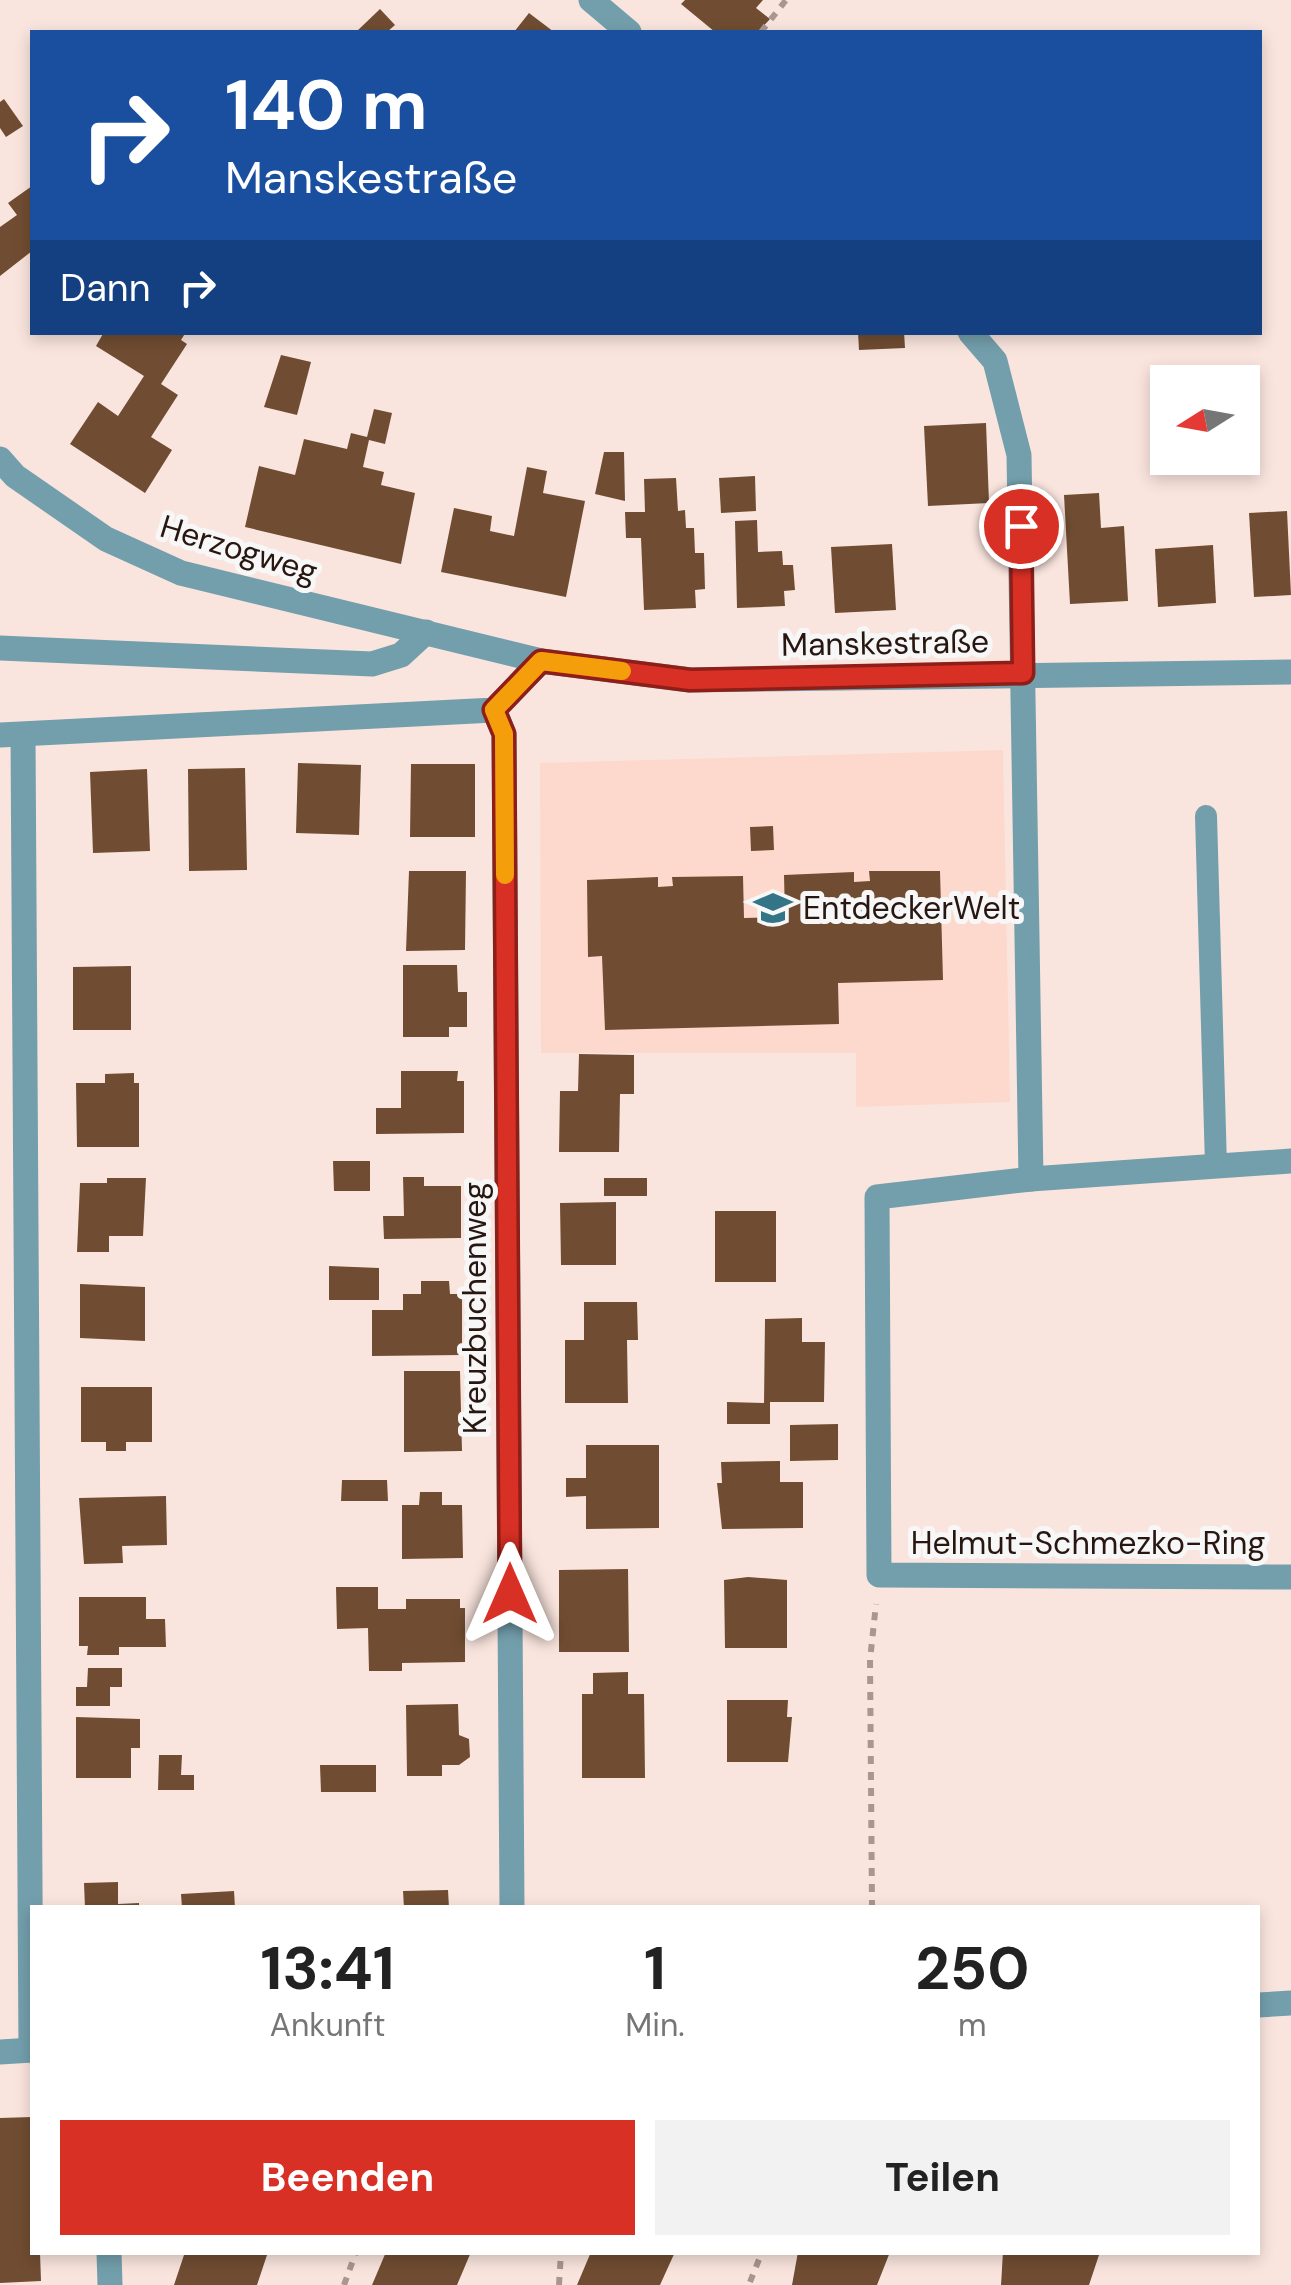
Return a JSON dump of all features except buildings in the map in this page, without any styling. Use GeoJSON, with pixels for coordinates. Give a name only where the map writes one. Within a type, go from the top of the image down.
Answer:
{"type":"FeatureCollection","features":[{"type":"Feature","properties":{"kind":"street"},"geometry":{"type":"LineString","coordinates":[[591,0],[626,30]]}},
{"type":"Feature","properties":{"kind":"street"},"geometry":{"type":"LineString","coordinates":[[972,335],[995,362],[1019,455],[1032,1179]]}},
{"type":"Feature","properties":{"kind":"street","name":"Herzogweg"},"geometry":{"type":"LineString","coordinates":[[0,459],[15,476],[106,540],[181,573],[426,632]]}},
{"type":"Feature","properties":{"kind":"street"},"geometry":{"type":"LineString","coordinates":[[0,648],[372,664],[401,654],[426,632]]}},
{"type":"Feature","properties":{"kind":"street","name":"Manskestraße"},"geometry":{"type":"LineString","coordinates":[[426,632],[541,661],[690,680],[1291,672]]}},
{"type":"Feature","properties":{"kind":"street"},"geometry":{"type":"LineString","coordinates":[[30,1925],[11,735],[494,710],[541,661]]}},
{"type":"Feature","properties":{"kind":"street","name":"Kreuzbuchenweg"},"geometry":{"type":"LineString","coordinates":[[494,710],[504,734],[512,1905]]}},
{"type":"Feature","properties":{"kind":"street","name":"Helmut-Schmezko-Ring"},"geometry":{"type":"LineString","coordinates":[[1291,1161],[1032,1179],[876,1198],[879,1575],[1291,1577]]}},
{"type":"Feature","properties":{"kind":"street"},"geometry":{"type":"LineString","coordinates":[[1260,2004],[1291,2003]]}},
{"type":"Feature","properties":{"kind":"street"},"geometry":{"type":"LineString","coordinates":[[0,2052],[30,2050]]}},
{"type":"Feature","properties":{"kind":"street"},"geometry":{"type":"LineString","coordinates":[[109,2255],[110,2285]]}},
{"type":"Feature","properties":{"kind":"lane"},"geometry":{"type":"LineString","coordinates":[[1206,816],[1216,1166]]}},
{"type":"Feature","properties":{"kind":"path"},"geometry":{"type":"LineString","coordinates":[[763,30],[786,0]]}},
{"type":"Feature","properties":{"kind":"path"},"geometry":{"type":"LineString","coordinates":[[872,1905],[870,1660],[879,1575]]}},
{"type":"Feature","properties":{"kind":"path"},"geometry":{"type":"LineString","coordinates":[[344,2285],[355,2255]]}},
{"type":"Feature","properties":{"kind":"path"},"geometry":{"type":"LineString","coordinates":[[559,2285],[560,2255]]}},
{"type":"Feature","properties":{"kind":"path"},"geometry":{"type":"LineString","coordinates":[[750,2282],[761,2255]]}},
{"type":"Feature","properties":{"kind":"shaded area","name":"EntdeckerWelt"},"geometry":{"type":"Polygon","coordinates":[[[1003,750],[1010,1102],[856,1107],[856,1053],[541,1053],[540,763],[1003,750]]]}},
{"type":"Feature","properties":{"kind":"slow traffic"},"geometry":{"type":"LineString","coordinates":[[505,875],[504,734],[494,710],[541,661],[622,671]]}},
{"type":"Feature","properties":{"kind":"place","name":"EntdeckerWelt"},"geometry":{"type":"Point","coordinates":[773,908]}},
{"type":"Feature","properties":{"kind":"route"},"geometry":{"type":"LineString","coordinates":[[510,1594],[504,734],[494,710],[541,661],[690,680],[1023,673],[1021,526]]}}]}
